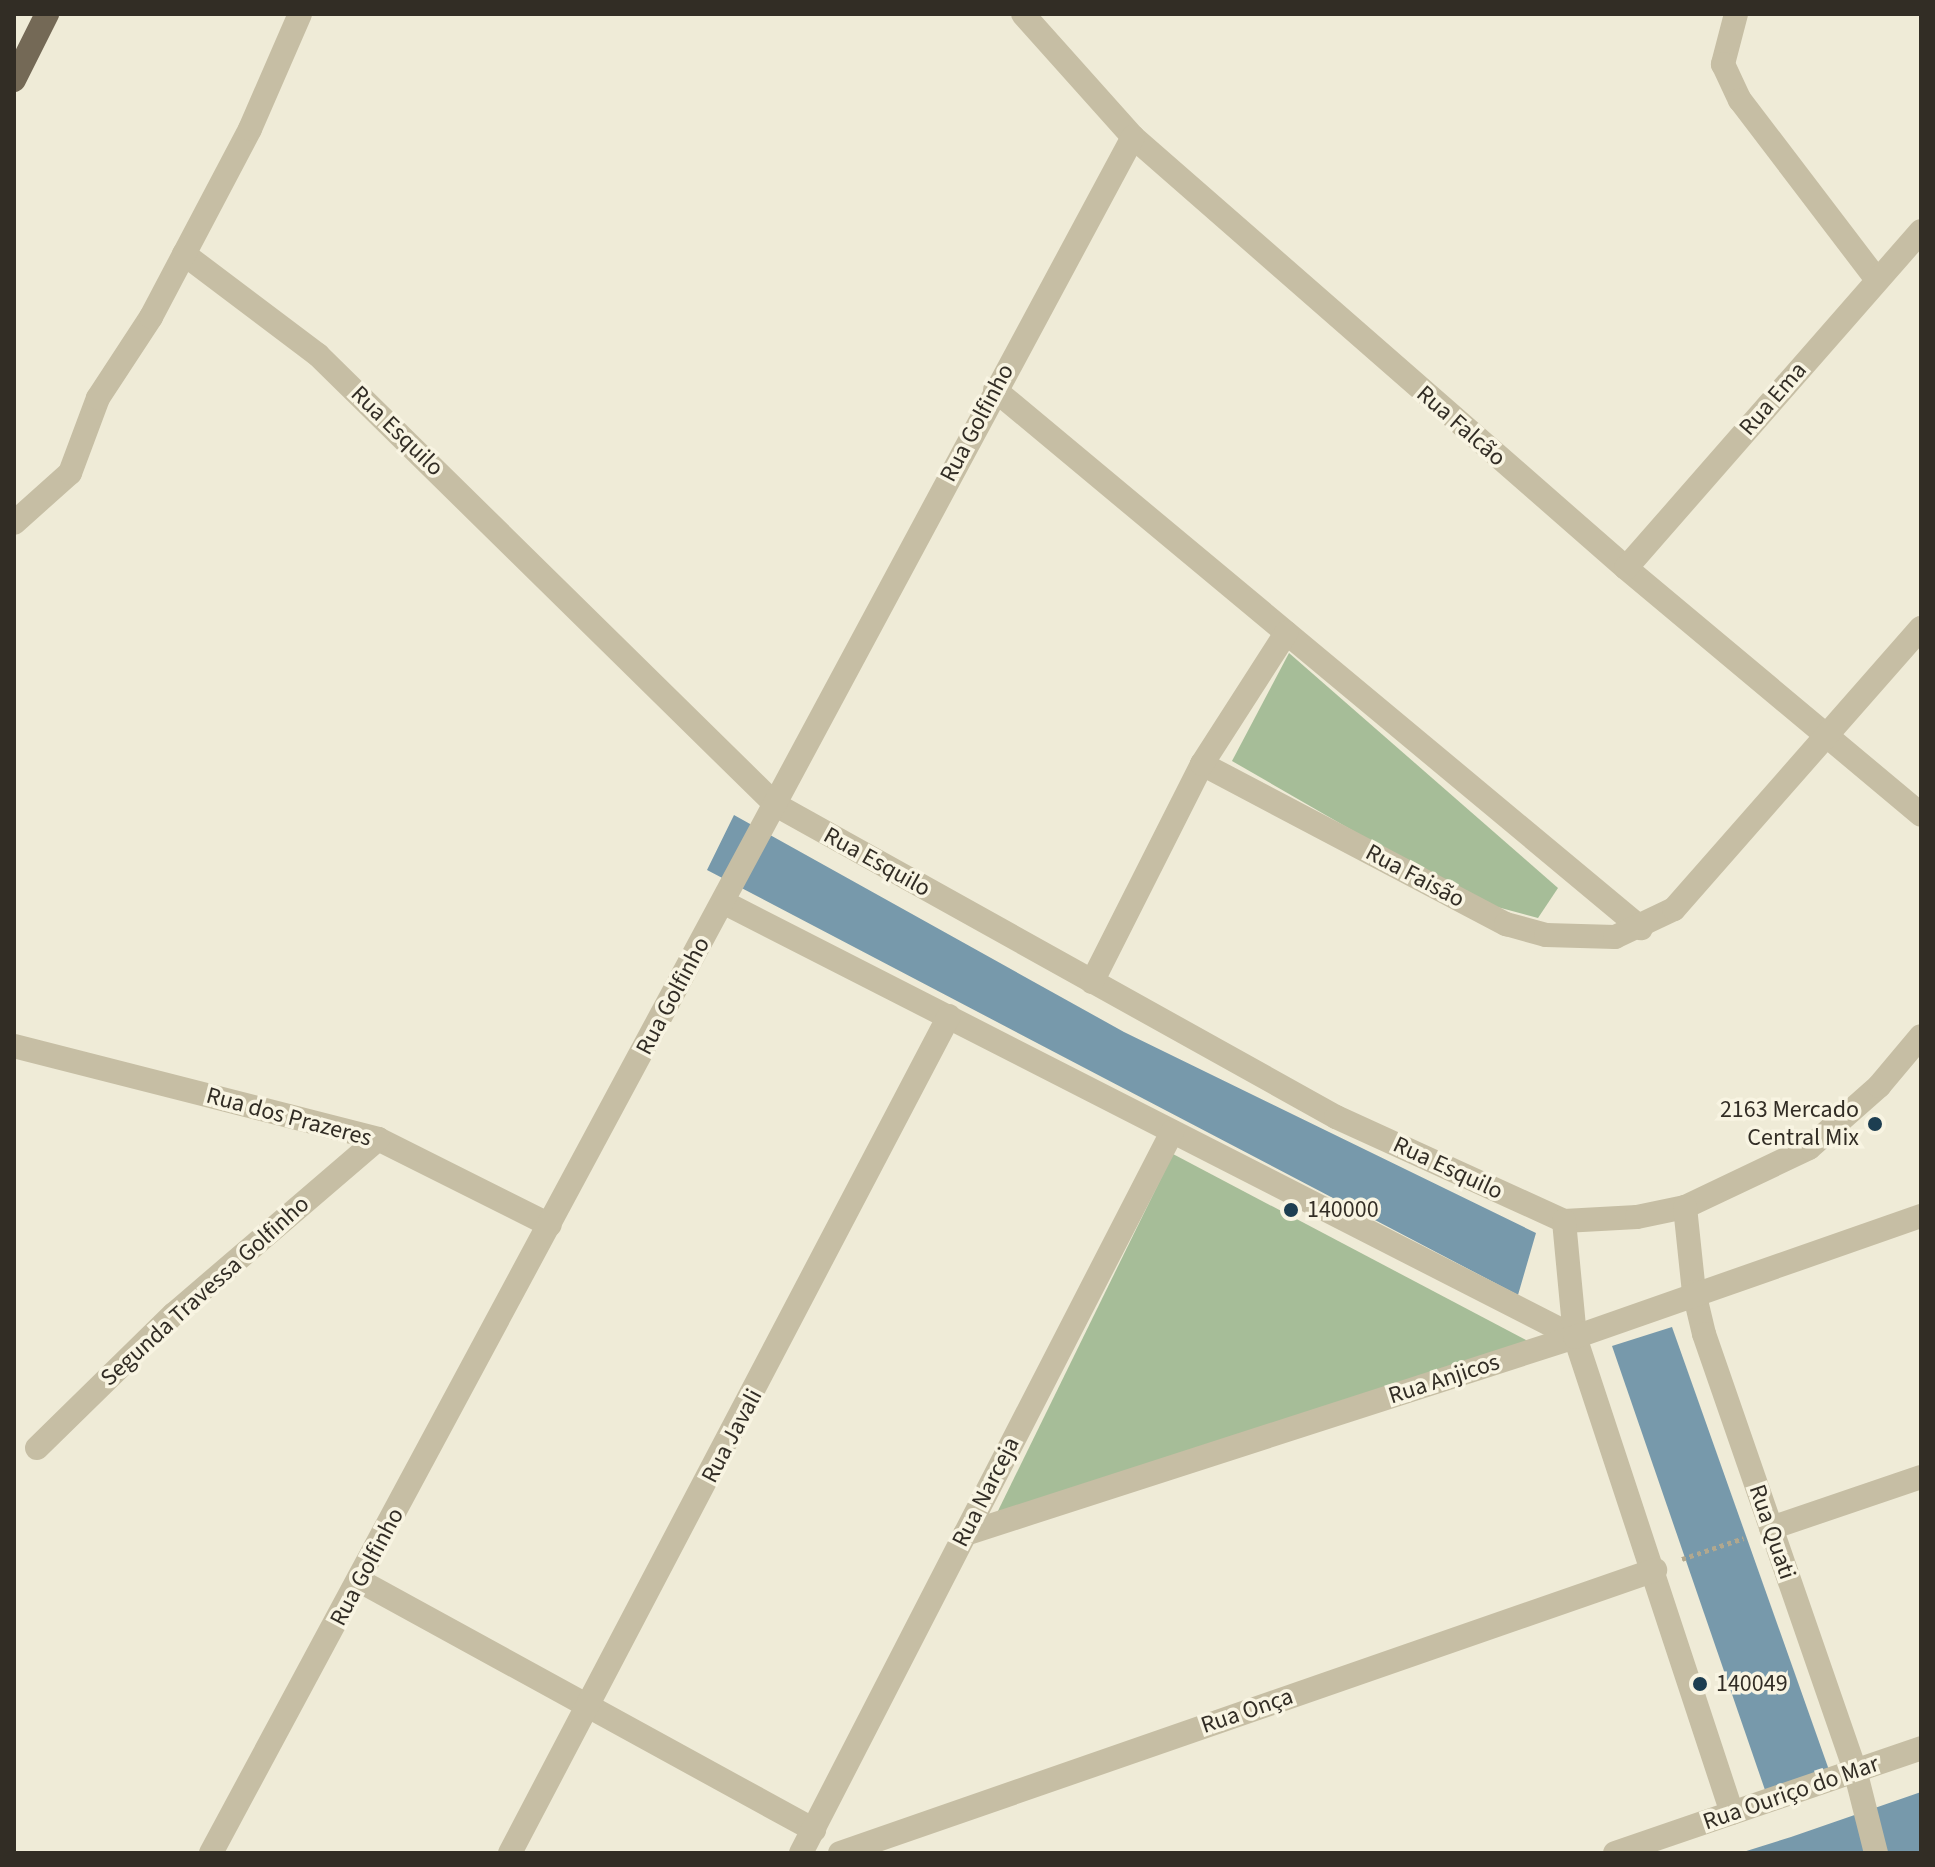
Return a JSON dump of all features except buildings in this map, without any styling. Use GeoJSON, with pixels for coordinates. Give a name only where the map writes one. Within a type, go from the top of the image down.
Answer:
{"type":"FeatureCollection","features":[{"type":"Feature","properties":{"kind":"main road"},"geometry":{"type":"LineString","coordinates":[[14,80],[47,14]]}},
{"type":"Feature","properties":{"kind":"street"},"geometry":{"type":"LineString","coordinates":[[14,523],[70,473],[98,398],[151,317],[287,55],[300,14]]}},
{"type":"Feature","properties":{"kind":"street","name":"Rua Falcão"},"geometry":{"type":"LineString","coordinates":[[1023,14],[1133,137],[1626,568],[1827,740],[1921,815]]}},
{"type":"Feature","properties":{"kind":"street"},"geometry":{"type":"LineString","coordinates":[[1736,14],[1723,64],[1740,100],[1877,280]]}},
{"type":"Feature","properties":{"kind":"street","name":"Rua Golfinho"},"geometry":{"type":"LineString","coordinates":[[211,1853],[360,1581],[1133,137]]}},
{"type":"Feature","properties":{"kind":"street","name":"Rua Ema"},"geometry":{"type":"LineString","coordinates":[[1626,568],[1921,231]]}},
{"type":"Feature","properties":{"kind":"street","name":"Rua Esquilo"},"geometry":{"type":"LineString","coordinates":[[184,254],[318,355],[773,810],[1336,1117],[1564,1221],[1637,1217],[1685,1207],[1809,1148],[1879,1086],[1921,1036]]}},
{"type":"Feature","properties":{"kind":"street"},"geometry":{"type":"LineString","coordinates":[[995,390],[1641,928]]}},
{"type":"Feature","properties":{"kind":"street","name":"Rua Faisão"},"geometry":{"type":"LineString","coordinates":[[1202,764],[1506,924],[1546,935],[1615,937],[1641,928],[1674,909],[1827,740],[1921,628]]}},
{"type":"Feature","properties":{"kind":"street"},"geometry":{"type":"LineString","coordinates":[[1092,982],[1202,764],[1286,633]]}},
{"type":"Feature","properties":{"kind":"street"},"geometry":{"type":"LineString","coordinates":[[726,896],[1172,1132],[1575,1337]]}},
{"type":"Feature","properties":{"kind":"street","name":"Rua Javali"},"geometry":{"type":"LineString","coordinates":[[510,1853],[591,1704],[949,1016]]}},
{"type":"Feature","properties":{"kind":"street","name":"Rua dos Prazeres"},"geometry":{"type":"LineString","coordinates":[[14,1046],[378,1139],[550,1225]]}},
{"type":"Feature","properties":{"kind":"street","name":"Rua Narceja"},"geometry":{"type":"LineString","coordinates":[[801,1853],[1172,1132]]}},
{"type":"Feature","properties":{"kind":"street","name":"Segunda Travessa Golfinho"},"geometry":{"type":"LineString","coordinates":[[37,1448],[174,1314],[378,1139]]}},
{"type":"Feature","properties":{"kind":"street","name":"Rua Quati"},"geometry":{"type":"LineString","coordinates":[[1685,1207],[1694,1292],[1762,1532],[1854,1776],[1876,1853]]}},
{"type":"Feature","properties":{"kind":"street","name":"Rua Anjicos"},"geometry":{"type":"LineString","coordinates":[[965,1534],[1575,1337],[1694,1292],[1921,1216]]}},
{"type":"Feature","properties":{"kind":"street"},"geometry":{"type":"LineString","coordinates":[[1564,1221],[1575,1337],[1655,1570],[1732,1813]]}},
{"type":"Feature","properties":{"kind":"street"},"geometry":{"type":"LineString","coordinates":[[1762,1532],[1921,1477]]}},
{"type":"Feature","properties":{"kind":"street","name":"Rua Onça"},"geometry":{"type":"LineString","coordinates":[[840,1853],[1655,1570]]}},
{"type":"Feature","properties":{"kind":"street"},"geometry":{"type":"LineString","coordinates":[[360,1581],[591,1704],[814,1830]]}},
{"type":"Feature","properties":{"kind":"street","name":"Rua Ouriço do Mar"},"geometry":{"type":"LineString","coordinates":[[1615,1853],[1854,1776],[1921,1748]]}},
{"type":"Feature","properties":{"kind":"path"},"geometry":{"type":"LineString","coordinates":[[1684,1558],[1762,1532]]}},
{"type":"Feature","properties":{"kind":"green space"},"geometry":{"type":"Polygon","coordinates":[[[1289,653],[1558,888],[1538,918],[1475,901],[1232,761],[1289,653]]]}},
{"type":"Feature","properties":{"kind":"green space"},"geometry":{"type":"Polygon","coordinates":[[[1173,1154],[1528,1341],[995,1517],[1173,1154]]]}},
{"type":"Feature","properties":{"kind":"water"},"geometry":{"type":"Polygon","coordinates":[[[734,815],[1124,1032],[1536,1233],[1518,1295],[707,870],[734,815]]]}},
{"type":"Feature","properties":{"kind":"water"},"geometry":{"type":"Polygon","coordinates":[[[1672,1327],[1829,1770],[1765,1790],[1612,1346],[1672,1327]]]}},
{"type":"Feature","properties":{"kind":"water"},"geometry":{"type":"Polygon","coordinates":[[[1921,1792],[1921,1853],[1740,1853],[1791,1837],[1921,1792]]]}},
{"type":"Feature","properties":{"kind":"place","name":"2163 Mercado Central Mix"},"geometry":{"type":"Point","coordinates":[1875,1124]}},
{"type":"Feature","properties":{"kind":"place","name":"140000"},"geometry":{"type":"Point","coordinates":[1291,1210]}},
{"type":"Feature","properties":{"kind":"place","name":"140049"},"geometry":{"type":"Point","coordinates":[1700,1684]}}]}
